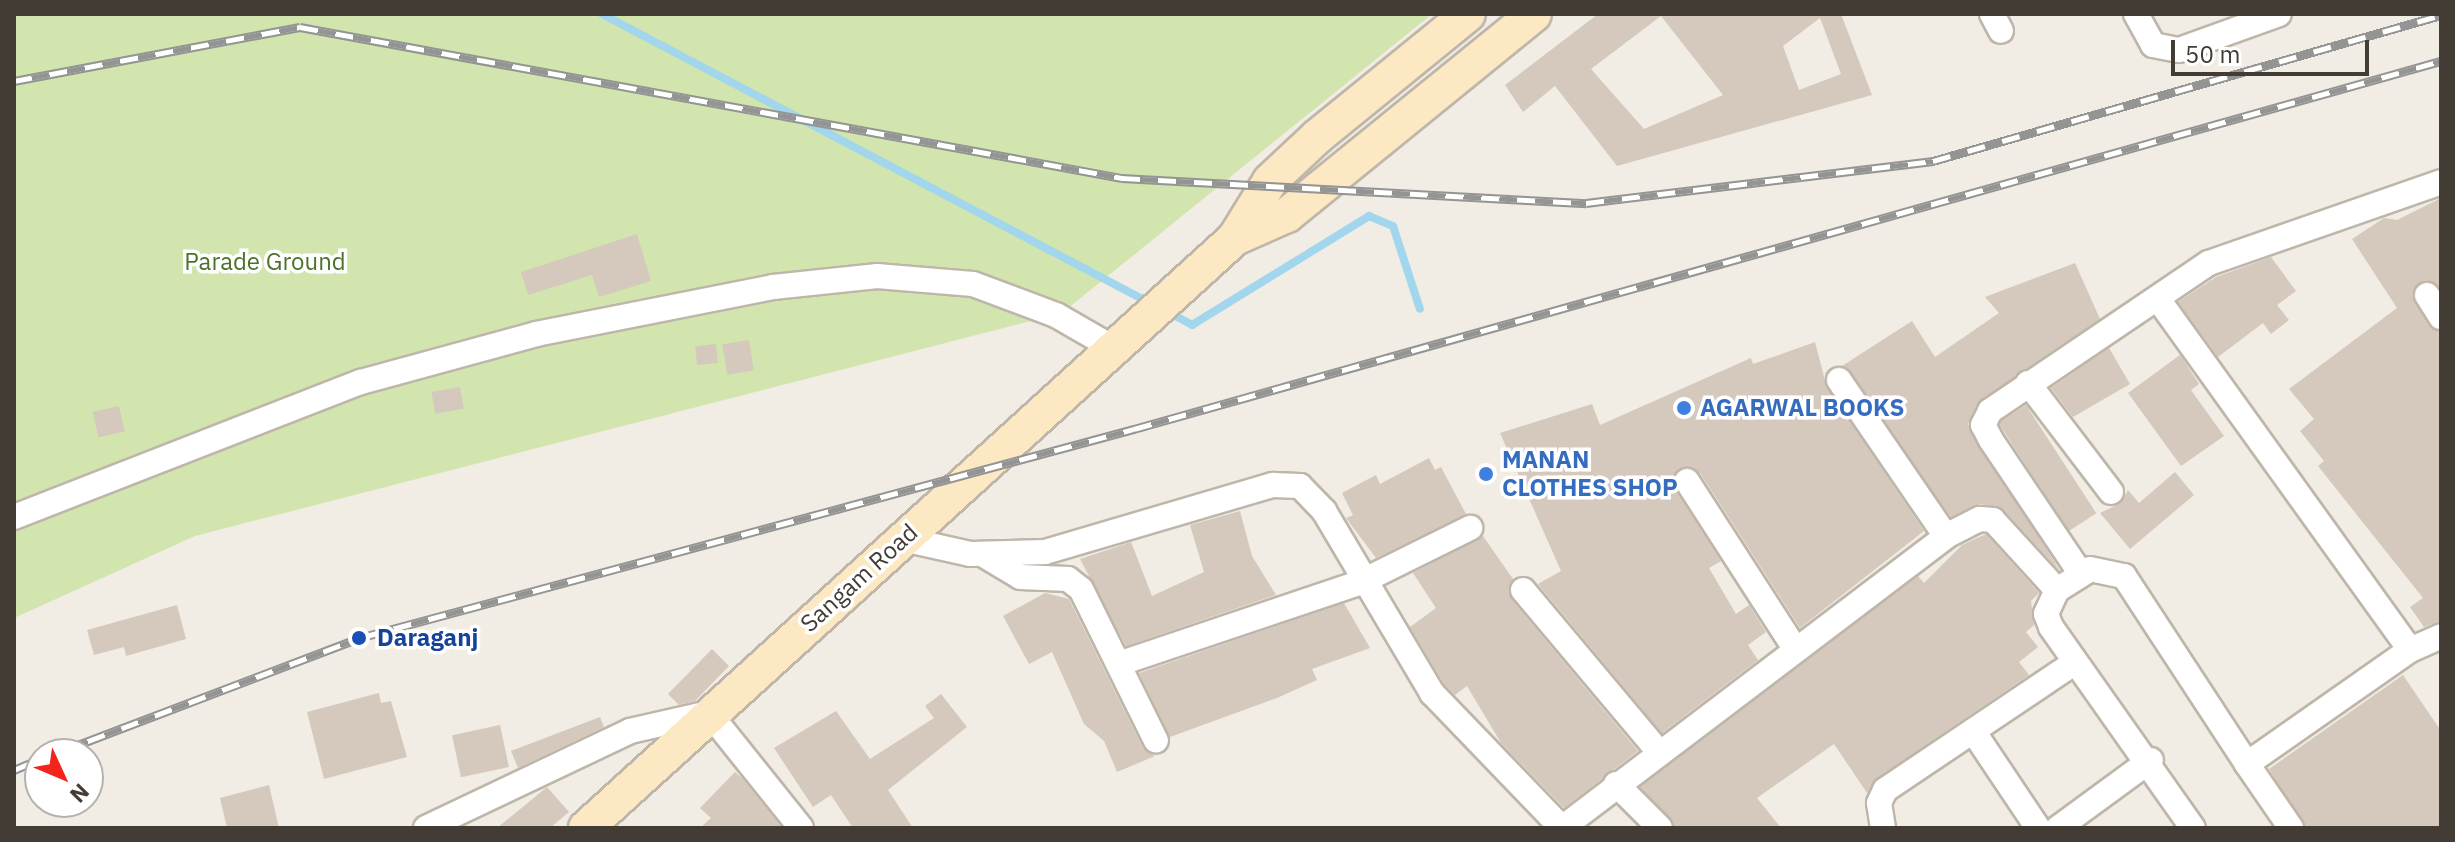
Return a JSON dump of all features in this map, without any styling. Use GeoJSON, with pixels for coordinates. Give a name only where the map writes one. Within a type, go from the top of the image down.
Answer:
{"type":"FeatureCollection","features":[{"type":"Feature","properties":{"kind":"main road"},"geometry":{"type":"LineString","coordinates":[[1235,238],[1270,181],[1468,14]]}},
{"type":"Feature","properties":{"kind":"main road"},"geometry":{"type":"LineString","coordinates":[[1235,238],[1287,215],[1534,14]]}},
{"type":"Feature","properties":{"kind":"main road","name":"Sangam Road"},"geometry":{"type":"LineString","coordinates":[[586,828],[709,713],[1125,340],[1167,296],[1235,238]]}},
{"type":"Feature","properties":{"kind":"street"},"geometry":{"type":"LineString","coordinates":[[2136,14],[2153,45],[2179,50],[2279,14]]}},
{"type":"Feature","properties":{"kind":"street"},"geometry":{"type":"LineString","coordinates":[[2081,574],[1983,425],[1998,403],[2209,263],[2441,182]]}},
{"type":"Feature","properties":{"kind":"street"},"geometry":{"type":"LineString","coordinates":[[14,517],[361,382],[536,334],[773,287],[877,276],[973,284],[1125,340]]}},
{"type":"Feature","properties":{"kind":"street"},"geometry":{"type":"LineString","coordinates":[[2427,295],[2441,317]]}},
{"type":"Feature","properties":{"kind":"street"},"geometry":{"type":"LineString","coordinates":[[2158,299],[2410,650]]}},
{"type":"Feature","properties":{"kind":"street"},"geometry":{"type":"LineString","coordinates":[[1839,380],[1946,536]]}},
{"type":"Feature","properties":{"kind":"street"},"geometry":{"type":"LineString","coordinates":[[2028,383],[2111,492]]}},
{"type":"Feature","properties":{"kind":"street"},"geometry":{"type":"LineString","coordinates":[[1687,481],[1796,650]]}},
{"type":"Feature","properties":{"kind":"street"},"geometry":{"type":"LineString","coordinates":[[903,539],[985,555],[1045,552],[1273,485],[1300,486],[1324,511],[1361,582],[1432,693],[1562,828],[1658,751],[1946,536],[1993,520],[2057,590]]}},
{"type":"Feature","properties":{"kind":"street"},"geometry":{"type":"LineString","coordinates":[[1121,663],[1361,582],[1470,528]]}},
{"type":"Feature","properties":{"kind":"street"},"geometry":{"type":"LineString","coordinates":[[985,555],[1020,577],[1068,579],[1081,589],[1121,663],[1156,741]]}},
{"type":"Feature","properties":{"kind":"street"},"geometry":{"type":"LineString","coordinates":[[2193,828],[2151,760],[2074,663],[2046,614],[2057,590],[2081,574],[2104,566],[2124,576],[2291,828]]}},
{"type":"Feature","properties":{"kind":"street"},"geometry":{"type":"LineString","coordinates":[[1523,590],[1658,751]]}},
{"type":"Feature","properties":{"kind":"street"},"geometry":{"type":"LineString","coordinates":[[2247,764],[2410,650],[2441,636]]}},
{"type":"Feature","properties":{"kind":"street"},"geometry":{"type":"LineString","coordinates":[[1883,828],[1879,803],[1885,790],[2074,663]]}},
{"type":"Feature","properties":{"kind":"street"},"geometry":{"type":"LineString","coordinates":[[426,828],[630,731],[709,713],[801,828]]}},
{"type":"Feature","properties":{"kind":"street"},"geometry":{"type":"LineString","coordinates":[[1973,731],[2038,828]]}},
{"type":"Feature","properties":{"kind":"street"},"geometry":{"type":"LineString","coordinates":[[2058,828],[2151,760]]}},
{"type":"Feature","properties":{"kind":"street"},"geometry":{"type":"LineString","coordinates":[[1616,784],[1660,828]]}},
{"type":"Feature","properties":{"kind":"green space","name":"Parade Ground"},"geometry":{"type":"Polygon","coordinates":[[[14,14],[1432,14],[1062,313],[195,536],[14,618],[14,14]]]}},
{"type":"Feature","properties":{"kind":"building"},"geometry":{"type":"Polygon","coordinates":[[[1598,14],[1841,14],[1872,95],[1617,166],[1555,86],[1523,112],[1505,85],[1598,14]],[[1661,16],[1591,69],[1644,129],[1723,95],[1661,16]],[[1820,18],[1783,46],[1799,90],[1841,74],[1820,18]]]}},
{"type":"Feature","properties":{"kind":"building"},"geometry":{"type":"Polygon","coordinates":[[[2441,198],[2441,289],[2426,280],[2412,295],[2428,325],[2441,332],[2441,621],[2424,627],[2410,607],[2423,598],[2318,466],[2324,461],[2300,431],[2314,419],[2289,389],[2397,308],[2352,239],[2384,218],[2397,220],[2441,198]]]}},
{"type":"Feature","properties":{"kind":"building"},"geometry":{"type":"Polygon","coordinates":[[[637,234],[651,281],[599,297],[592,275],[528,295],[521,272],[637,234]]]}},
{"type":"Feature","properties":{"kind":"building"},"geometry":{"type":"Polygon","coordinates":[[[2271,257],[2296,291],[2277,305],[2289,320],[2271,334],[2263,323],[2218,357],[2178,302],[2216,277],[2271,257]]]}},
{"type":"Feature","properties":{"kind":"building"},"geometry":{"type":"Polygon","coordinates":[[[2075,263],[2100,319],[1982,399],[1968,424],[2060,571],[2003,509],[1980,504],[1951,517],[1842,366],[1912,321],[1935,357],[1999,313],[1985,297],[2075,263]]]}},
{"type":"Feature","properties":{"kind":"building"},"geometry":{"type":"Polygon","coordinates":[[[749,340],[754,371],[727,375],[722,344],[749,340]]]}},
{"type":"Feature","properties":{"kind":"building"},"geometry":{"type":"Polygon","coordinates":[[[1815,342],[1827,388],[1924,531],[1800,628],[1700,473],[1678,469],[1674,488],[1721,561],[1709,568],[1736,614],[1749,605],[1766,632],[1748,645],[1758,660],[1662,733],[1538,584],[1561,571],[1500,433],[1592,404],[1600,425],[1751,358],[1753,364],[1815,342]]]}},
{"type":"Feature","properties":{"kind":"building"},"geometry":{"type":"Polygon","coordinates":[[[716,344],[718,363],[697,365],[695,346],[716,344]]]}},
{"type":"Feature","properties":{"kind":"building"},"geometry":{"type":"Polygon","coordinates":[[[2109,348],[2130,384],[2073,417],[2051,388],[2109,348]]]}},
{"type":"Feature","properties":{"kind":"building"},"geometry":{"type":"Polygon","coordinates":[[[2180,355],[2199,384],[2191,390],[2224,436],[2181,466],[2128,393],[2180,355]]]}},
{"type":"Feature","properties":{"kind":"building"},"geometry":{"type":"Polygon","coordinates":[[[460,387],[464,409],[435,414],[431,392],[460,387]]]}},
{"type":"Feature","properties":{"kind":"building"},"geometry":{"type":"Polygon","coordinates":[[[2026,405],[2096,513],[2069,531],[1998,423],[2026,405]]]}},
{"type":"Feature","properties":{"kind":"building"},"geometry":{"type":"Polygon","coordinates":[[[119,406],[125,431],[99,437],[93,412],[119,406]]]}},
{"type":"Feature","properties":{"kind":"building"},"geometry":{"type":"Polygon","coordinates":[[[1429,458],[1435,470],[1441,467],[1466,514],[1376,558],[1346,518],[1353,515],[1342,493],[1376,475],[1380,484],[1429,458]]]}},
{"type":"Feature","properties":{"kind":"building"},"geometry":{"type":"Polygon","coordinates":[[[2175,472],[2194,495],[2130,549],[2100,513],[2121,503],[2128,490],[2139,503],[2175,472]]]}},
{"type":"Feature","properties":{"kind":"building"},"geometry":{"type":"Polygon","coordinates":[[[1240,511],[1252,556],[1276,595],[1126,646],[1080,559],[1131,542],[1152,596],[1204,572],[1190,525],[1240,511]]]}},
{"type":"Feature","properties":{"kind":"building"},"geometry":{"type":"Polygon","coordinates":[[[1986,534],[2039,593],[2031,601],[2034,625],[2026,632],[2038,647],[2019,662],[2029,675],[1877,778],[1867,793],[1834,744],[1757,798],[1781,828],[1675,828],[1640,787],[1918,576],[1924,583],[1962,545],[1986,534]]]}},
{"type":"Feature","properties":{"kind":"building"},"geometry":{"type":"Polygon","coordinates":[[[1483,536],[1513,579],[1512,600],[1638,751],[1564,808],[1501,743],[1467,686],[1455,695],[1444,684],[1410,627],[1436,608],[1413,573],[1483,536]]]}},
{"type":"Feature","properties":{"kind":"building"},"geometry":{"type":"Polygon","coordinates":[[[1045,593],[1069,599],[1143,748],[1155,756],[1117,772],[1104,741],[1084,724],[1052,652],[1029,664],[1003,616],[1045,593]]]}},
{"type":"Feature","properties":{"kind":"building"},"geometry":{"type":"Polygon","coordinates":[[[1344,603],[1370,648],[1312,669],[1317,680],[1277,698],[1170,737],[1139,673],[1344,603]]]}},
{"type":"Feature","properties":{"kind":"building"},"geometry":{"type":"Polygon","coordinates":[[[177,605],[186,639],[126,656],[124,647],[94,655],[87,630],[177,605]]]}},
{"type":"Feature","properties":{"kind":"building"},"geometry":{"type":"Polygon","coordinates":[[[712,649],[729,666],[695,701],[679,705],[668,694],[712,649]]]}},
{"type":"Feature","properties":{"kind":"building"},"geometry":{"type":"Polygon","coordinates":[[[2403,675],[2441,731],[2441,828],[2306,828],[2269,769],[2403,675]]]}},
{"type":"Feature","properties":{"kind":"building"},"geometry":{"type":"Polygon","coordinates":[[[379,693],[381,703],[391,701],[407,757],[324,779],[307,712],[379,693]]]}},
{"type":"Feature","properties":{"kind":"building"},"geometry":{"type":"Polygon","coordinates":[[[941,694],[967,727],[888,790],[913,828],[853,828],[831,795],[813,807],[774,748],[836,711],[870,759],[934,718],[925,706],[941,694]]]}},
{"type":"Feature","properties":{"kind":"building"},"geometry":{"type":"Polygon","coordinates":[[[600,717],[604,727],[518,768],[511,751],[600,717]]]}},
{"type":"Feature","properties":{"kind":"building"},"geometry":{"type":"Polygon","coordinates":[[[500,725],[509,767],[461,777],[452,735],[500,725]]]}},
{"type":"Feature","properties":{"kind":"building"},"geometry":{"type":"Polygon","coordinates":[[[735,772],[782,828],[700,828],[711,818],[700,808],[735,772]]]}},
{"type":"Feature","properties":{"kind":"building"},"geometry":{"type":"Polygon","coordinates":[[[269,785],[279,828],[227,828],[220,798],[269,785]]]}},
{"type":"Feature","properties":{"kind":"building"},"geometry":{"type":"Polygon","coordinates":[[[547,787],[569,812],[550,828],[497,828],[547,787]]]}},
{"type":"Feature","properties":{"kind":"waterway"},"geometry":{"type":"LineString","coordinates":[[602,14],[1150,303]]}},
{"type":"Feature","properties":{"kind":"waterway"},"geometry":{"type":"LineString","coordinates":[[1166,311],[1192,325],[1369,216],[1393,226],[1420,309]]}},
{"type":"Feature","properties":{"kind":"railway"},"geometry":{"type":"LineString","coordinates":[[14,81],[300,27],[1122,178],[1586,203],[1933,161],[2441,15]]}},
{"type":"Feature","properties":{"kind":"railway"},"geometry":{"type":"LineString","coordinates":[[96,738],[359,638],[1134,429],[2441,61]]}},
{"type":"Feature","properties":{"kind":"railway"},"geometry":{"type":"LineString","coordinates":[[14,770],[24,766]]}},
{"type":"Feature","properties":{"kind":"place","name":"AGARWAL BOOKS"},"geometry":{"type":"Point","coordinates":[1684,408]}},
{"type":"Feature","properties":{"kind":"place","name":"MANAN CLOTHES SHOP"},"geometry":{"type":"Point","coordinates":[1486,474]}},
{"type":"Feature","properties":{"kind":"place","name":"Daraganj"},"geometry":{"type":"Point","coordinates":[359,638]}}]}
